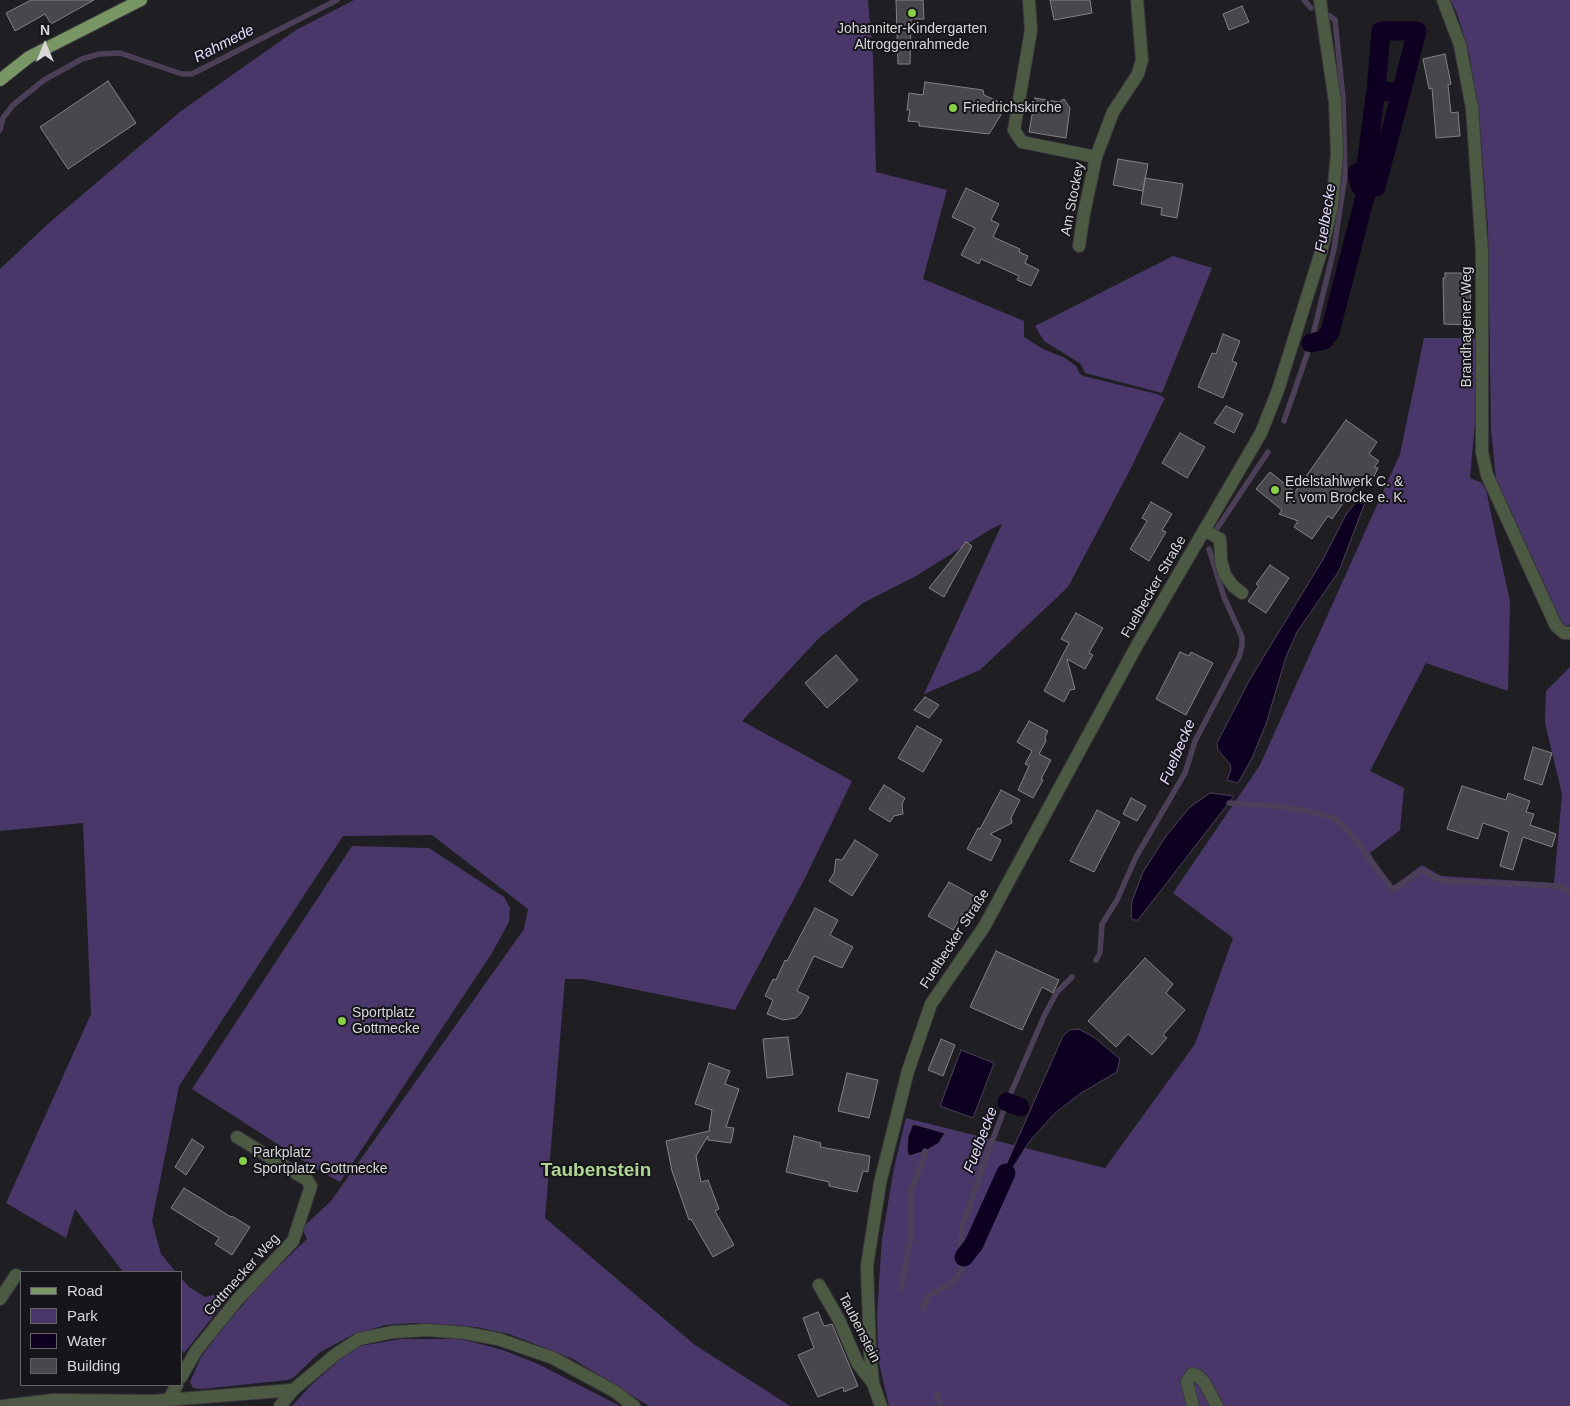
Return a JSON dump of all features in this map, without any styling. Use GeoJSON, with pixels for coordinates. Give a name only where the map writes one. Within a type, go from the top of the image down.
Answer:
{"type":"FeatureCollection","features":[{"type":"Feature","properties":{"kind":"main road"},"geometry":{"type":"LineString","coordinates":[[0,80],[29,57],[141,0]]}},
{"type":"Feature","properties":{"kind":"street","name":"Am Stockey"},"geometry":{"type":"LineString","coordinates":[[1029,0],[1031,30],[1014,130],[1022,142],[1096,157]]}},
{"type":"Feature","properties":{"kind":"street","name":"Am Stockey"},"geometry":{"type":"LineString","coordinates":[[1080,246],[1084,213],[1096,157],[1113,112],[1138,74],[1142,60],[1137,0]]}},
{"type":"Feature","properties":{"kind":"street","name":"Fuelbecker Straße"},"geometry":{"type":"LineString","coordinates":[[881,1406],[873,1383],[870,1354],[867,1266],[879,1192],[908,1072],[931,1004],[984,927],[1136,647],[1261,434],[1278,390],[1316,270],[1332,206],[1337,154],[1335,102],[1320,0]]}},
{"type":"Feature","properties":{"kind":"street","name":"Brandhagener Weg"},"geometry":{"type":"LineString","coordinates":[[1443,0],[1460,45],[1472,108],[1482,252],[1482,452],[1487,475],[1556,626],[1564,633],[1570,633]]}},
{"type":"Feature","properties":{"kind":"street","name":"Fuelbecker Straße"},"geometry":{"type":"LineString","coordinates":[[1204,530],[1220,539],[1221,561],[1225,575],[1242,594]]}},
{"type":"Feature","properties":{"kind":"street","name":"Gottmecker Weg"},"geometry":{"type":"LineString","coordinates":[[182,1375],[196,1351],[238,1300],[293,1241],[311,1186],[307,1180],[237,1137]]}},
{"type":"Feature","properties":{"kind":"street"},"geometry":{"type":"LineString","coordinates":[[0,1299],[16,1275]]}},
{"type":"Feature","properties":{"kind":"street","name":"Taubenstein"},"geometry":{"type":"LineString","coordinates":[[819,1285],[840,1320],[858,1364],[873,1383]]}},
{"type":"Feature","properties":{"kind":"street"},"geometry":{"type":"LineString","coordinates":[[280,1406],[293,1390],[336,1354],[359,1339],[393,1332],[428,1330],[465,1333],[498,1340],[553,1358],[614,1391],[634,1406]]}},
{"type":"Feature","properties":{"kind":"street"},"geometry":{"type":"LineString","coordinates":[[1193,1406],[1186,1382],[1192,1374],[1198,1376],[1204,1382],[1217,1406]]}},
{"type":"Feature","properties":{"kind":"street"},"geometry":{"type":"LineString","coordinates":[[169,1399],[176,1386]]}},
{"type":"Feature","properties":{"kind":"street"},"geometry":{"type":"LineString","coordinates":[[3,1406],[53,1400],[154,1400],[293,1390]]}},
{"type":"Feature","properties":{"kind":"green space"},"geometry":{"type":"Polygon","coordinates":[[[354,0],[868,0],[873,58],[876,172],[947,190],[923,279],[1024,321],[1024,337],[1043,349],[1065,358],[1076,366],[1083,376],[1157,394],[1165,398],[1130,470],[1068,587],[980,670],[924,694],[1002,524],[916,576],[863,603],[819,638],[742,721],[852,781],[805,878],[735,1010],[584,979],[565,979],[545,1218],[695,1345],[790,1406],[649,1406],[573,1359],[509,1334],[476,1327],[414,1323],[386,1325],[352,1335],[319,1353],[294,1377],[288,1380],[202,1389],[193,1388],[190,1382],[201,1357],[264,1280],[307,1239],[302,1228],[331,1201],[524,929],[528,909],[432,835],[343,836],[179,1086],[152,1221],[161,1254],[175,1271],[122,1271],[75,1209],[66,1238],[6,1203],[91,1014],[83,823],[0,831],[0,269],[49,223],[181,111],[296,30],[354,0]]]}},
{"type":"Feature","properties":{"kind":"green space"},"geometry":{"type":"Polygon","coordinates":[[[1450,0],[1570,0],[1570,625],[1565,626],[1551,608],[1550,596],[1496,480],[1491,430],[1488,228],[1479,115],[1469,53],[1457,13],[1450,0]]]}},
{"type":"Feature","properties":{"kind":"green space"},"geometry":{"type":"Polygon","coordinates":[[[1173,256],[1212,268],[1162,393],[1085,373],[1081,364],[1044,341],[1035,326],[1173,256]]]}},
{"type":"Feature","properties":{"kind":"green space"},"geometry":{"type":"Polygon","coordinates":[[[1424,338],[1475,338],[1475,422],[1470,478],[1482,483],[1486,490],[1510,602],[1508,691],[1426,663],[1370,771],[1404,788],[1400,830],[1370,853],[1392,887],[1422,865],[1441,876],[1554,883],[1562,794],[1545,723],[1546,691],[1570,667],[1570,1406],[889,1406],[878,1359],[877,1314],[882,1239],[894,1168],[906,1118],[1105,1168],[1195,1044],[1233,938],[1173,893],[1260,765],[1400,454],[1424,338]]]}},
{"type":"Feature","properties":{"kind":"green space","name":"Sportplatz Gottmecke"},"geometry":{"type":"Polygon","coordinates":[[[352,846],[429,848],[504,897],[510,908],[509,922],[492,953],[340,1182],[313,1167],[192,1089],[352,846]]]}},
{"type":"Feature","properties":{"kind":"green space"},"geometry":{"type":"Polygon","coordinates":[[[182,1279],[189,1287],[205,1297],[219,1294],[219,1309],[184,1353],[182,1350],[182,1279]]]}},
{"type":"Feature","properties":{"kind":"green space"},"geometry":{"type":"Polygon","coordinates":[[[401,1339],[461,1339],[503,1350],[538,1364],[620,1406],[292,1406],[310,1386],[354,1347],[401,1339]]]}},
{"type":"Feature","properties":{"kind":"water"},"geometry":{"type":"Polygon","coordinates":[[[1358,500],[1366,500],[1339,571],[1297,632],[1286,657],[1266,724],[1252,758],[1238,783],[1227,780],[1231,770],[1230,764],[1218,750],[1217,743],[1249,681],[1322,561],[1347,513],[1358,500]]]}},
{"type":"Feature","properties":{"kind":"water"},"geometry":{"type":"Polygon","coordinates":[[[1210,793],[1234,796],[1138,920],[1133,920],[1131,916],[1132,901],[1143,872],[1166,836],[1190,807],[1210,793]]]}},
{"type":"Feature","properties":{"kind":"water"},"geometry":{"type":"Polygon","coordinates":[[[1079,1029],[1095,1038],[1120,1059],[1117,1072],[1081,1093],[1054,1114],[1029,1142],[1009,1174],[1003,1172],[1063,1036],[1069,1030],[1079,1029]]]}},
{"type":"Feature","properties":{"kind":"water"},"geometry":{"type":"Polygon","coordinates":[[[961,1050],[994,1063],[973,1118],[940,1106],[961,1050]]]}},
{"type":"Feature","properties":{"kind":"water"},"geometry":{"type":"Polygon","coordinates":[[[913,1124],[945,1133],[939,1143],[925,1151],[909,1156],[907,1151],[908,1136],[913,1124]]]}},
{"type":"Feature","properties":{"kind":"building"},"geometry":{"type":"Polygon","coordinates":[[[31,0],[94,0],[51,24],[45,14],[15,31],[6,13],[31,0]]]}},
{"type":"Feature","properties":{"kind":"building"},"geometry":{"type":"Polygon","coordinates":[[[896,0],[923,0],[924,19],[911,19],[910,64],[898,64],[896,0]]]}},
{"type":"Feature","properties":{"kind":"building"},"geometry":{"type":"Polygon","coordinates":[[[1050,0],[1090,0],[1092,13],[1054,20],[1050,0]]]}},
{"type":"Feature","properties":{"kind":"building"},"geometry":{"type":"Polygon","coordinates":[[[1242,6],[1249,22],[1229,30],[1223,14],[1242,6]]]}},
{"type":"Feature","properties":{"kind":"building"},"geometry":{"type":"Polygon","coordinates":[[[1445,54],[1451,84],[1448,85],[1451,113],[1458,112],[1460,136],[1436,138],[1432,88],[1429,89],[1423,59],[1445,54]]]}},
{"type":"Feature","properties":{"kind":"building"},"geometry":{"type":"Polygon","coordinates":[[[108,81],[136,123],[68,169],[40,127],[108,81]]]}},
{"type":"Feature","properties":{"kind":"building","name":"Friedrichskirche"},"geometry":{"type":"Polygon","coordinates":[[[925,82],[983,90],[984,95],[997,101],[1002,113],[989,134],[919,126],[919,122],[908,121],[910,110],[907,110],[909,93],[923,95],[925,82]]]}},
{"type":"Feature","properties":{"kind":"building"},"geometry":{"type":"Polygon","coordinates":[[[1035,98],[1059,102],[1064,99],[1070,108],[1066,138],[1029,132],[1035,98]]]}},
{"type":"Feature","properties":{"kind":"building"},"geometry":{"type":"Polygon","coordinates":[[[1118,159],[1148,164],[1143,191],[1113,185],[1118,159]]]}},
{"type":"Feature","properties":{"kind":"building"},"geometry":{"type":"Polygon","coordinates":[[[1145,178],[1183,184],[1177,218],[1161,215],[1162,208],[1141,204],[1145,178]]]}},
{"type":"Feature","properties":{"kind":"building"},"geometry":{"type":"Polygon","coordinates":[[[966,188],[999,204],[991,220],[999,224],[993,237],[1020,249],[1019,252],[1028,256],[1025,263],[1039,270],[1031,286],[1017,280],[1019,276],[981,259],[979,264],[961,255],[975,228],[952,217],[966,188]]]}},
{"type":"Feature","properties":{"kind":"building"},"geometry":{"type":"Polygon","coordinates":[[[1445,273],[1462,273],[1461,278],[1471,278],[1470,325],[1444,324],[1443,278],[1445,278],[1445,273]]]}},
{"type":"Feature","properties":{"kind":"building"},"geometry":{"type":"Polygon","coordinates":[[[1223,334],[1240,341],[1232,361],[1237,363],[1223,398],[1198,387],[1212,353],[1216,354],[1223,334]]]}},
{"type":"Feature","properties":{"kind":"building"},"geometry":{"type":"Polygon","coordinates":[[[1226,406],[1243,414],[1234,433],[1214,423],[1226,406]]]}},
{"type":"Feature","properties":{"kind":"building"},"geometry":{"type":"Polygon","coordinates":[[[1346,420],[1377,442],[1369,454],[1379,461],[1374,467],[1378,468],[1370,485],[1360,478],[1332,519],[1328,516],[1312,539],[1294,527],[1298,521],[1279,514],[1282,510],[1256,489],[1270,472],[1295,492],[1346,420]]]}},
{"type":"Feature","properties":{"kind":"building"},"geometry":{"type":"Polygon","coordinates":[[[1180,433],[1205,447],[1187,478],[1162,463],[1180,433]]]}},
{"type":"Feature","properties":{"kind":"building"},"geometry":{"type":"Polygon","coordinates":[[[1151,502],[1172,514],[1162,530],[1166,532],[1149,561],[1130,549],[1147,521],[1142,518],[1151,502]]]}},
{"type":"Feature","properties":{"kind":"building"},"geometry":{"type":"Polygon","coordinates":[[[966,542],[972,546],[944,597],[929,588],[966,542]]]}},
{"type":"Feature","properties":{"kind":"building"},"geometry":{"type":"Polygon","coordinates":[[[1270,565],[1289,578],[1266,613],[1248,601],[1259,586],[1256,584],[1270,565]]]}},
{"type":"Feature","properties":{"kind":"building"},"geometry":{"type":"Polygon","coordinates":[[[1076,613],[1103,628],[1089,653],[1093,655],[1085,669],[1067,659],[1075,689],[1070,690],[1064,702],[1044,691],[1069,643],[1061,639],[1076,613]]]}},
{"type":"Feature","properties":{"kind":"building"},"geometry":{"type":"Polygon","coordinates":[[[1180,652],[1189,656],[1191,652],[1213,663],[1186,715],[1156,699],[1180,652]]]}},
{"type":"Feature","properties":{"kind":"building"},"geometry":{"type":"Polygon","coordinates":[[[836,655],[858,680],[827,708],[805,683],[836,655]]]}},
{"type":"Feature","properties":{"kind":"building"},"geometry":{"type":"Polygon","coordinates":[[[925,697],[939,705],[929,718],[914,710],[925,697]]]}},
{"type":"Feature","properties":{"kind":"building"},"geometry":{"type":"Polygon","coordinates":[[[1029,721],[1048,731],[1045,737],[1046,741],[1039,754],[1051,760],[1033,798],[1018,790],[1029,766],[1025,764],[1032,751],[1017,742],[1029,721]]]}},
{"type":"Feature","properties":{"kind":"building"},"geometry":{"type":"Polygon","coordinates":[[[917,726],[942,740],[923,772],[898,758],[917,726]]]}},
{"type":"Feature","properties":{"kind":"building"},"geometry":{"type":"Polygon","coordinates":[[[1533,747],[1552,753],[1542,785],[1524,779],[1533,747]]]}},
{"type":"Feature","properties":{"kind":"building"},"geometry":{"type":"Polygon","coordinates":[[[884,785],[905,798],[902,804],[903,814],[894,816],[890,822],[869,809],[884,785]]]}},
{"type":"Feature","properties":{"kind":"building"},"geometry":{"type":"Polygon","coordinates":[[[1462,786],[1506,800],[1508,793],[1530,801],[1526,812],[1534,814],[1530,825],[1556,834],[1552,847],[1523,837],[1513,870],[1500,866],[1509,832],[1483,823],[1478,839],[1447,829],[1462,786]]]}},
{"type":"Feature","properties":{"kind":"building"},"geometry":{"type":"Polygon","coordinates":[[[1001,790],[1020,800],[1011,818],[1012,823],[990,834],[1001,840],[991,861],[967,849],[1001,790]]]}},
{"type":"Feature","properties":{"kind":"building"},"geometry":{"type":"Polygon","coordinates":[[[1131,798],[1146,806],[1137,821],[1123,814],[1131,798]]]}},
{"type":"Feature","properties":{"kind":"building"},"geometry":{"type":"Polygon","coordinates":[[[1097,810],[1120,822],[1094,872],[1070,861],[1097,810]]]}},
{"type":"Feature","properties":{"kind":"building"},"geometry":{"type":"Polygon","coordinates":[[[855,840],[878,855],[852,896],[829,881],[834,873],[836,859],[842,860],[855,840]]]}},
{"type":"Feature","properties":{"kind":"building"},"geometry":{"type":"Polygon","coordinates":[[[949,882],[976,897],[966,915],[963,913],[953,930],[928,916],[949,882]]]}},
{"type":"Feature","properties":{"kind":"building"},"geometry":{"type":"Polygon","coordinates":[[[815,908],[838,920],[830,935],[853,947],[842,968],[814,956],[797,991],[809,997],[801,1013],[796,1018],[783,1020],[767,1014],[773,1000],[765,996],[773,979],[776,980],[785,960],[787,961],[815,908]]]}},
{"type":"Feature","properties":{"kind":"building"},"geometry":{"type":"Polygon","coordinates":[[[996,951],[1059,980],[1053,993],[1042,987],[1022,1030],[970,1007],[996,951]]]}},
{"type":"Feature","properties":{"kind":"building"},"geometry":{"type":"Polygon","coordinates":[[[1145,958],[1173,984],[1166,993],[1185,1010],[1163,1035],[1167,1038],[1152,1055],[1128,1034],[1116,1047],[1088,1021],[1145,958]]]}},
{"type":"Feature","properties":{"kind":"building"},"geometry":{"type":"Polygon","coordinates":[[[788,1037],[793,1075],[767,1078],[763,1039],[788,1037]]]}},
{"type":"Feature","properties":{"kind":"building"},"geometry":{"type":"Polygon","coordinates":[[[941,1039],[955,1045],[943,1076],[928,1070],[941,1039]]]}},
{"type":"Feature","properties":{"kind":"building"},"geometry":{"type":"Polygon","coordinates":[[[709,1063],[730,1071],[725,1084],[739,1089],[726,1127],[734,1128],[731,1143],[708,1140],[708,1136],[696,1156],[701,1182],[708,1180],[719,1209],[715,1211],[734,1245],[713,1257],[691,1219],[689,1220],[672,1171],[666,1141],[709,1131],[712,1110],[695,1104],[709,1063]]]}},
{"type":"Feature","properties":{"kind":"building"},"geometry":{"type":"Polygon","coordinates":[[[847,1073],[878,1080],[869,1118],[838,1111],[847,1073]]]}},
{"type":"Feature","properties":{"kind":"building"},"geometry":{"type":"Polygon","coordinates":[[[794,1136],[821,1143],[820,1147],[870,1156],[868,1172],[863,1171],[857,1192],[829,1186],[829,1182],[786,1172],[794,1136]]]}},
{"type":"Feature","properties":{"kind":"building"},"geometry":{"type":"Polygon","coordinates":[[[192,1139],[204,1147],[186,1175],[175,1167],[192,1139]]]}},
{"type":"Feature","properties":{"kind":"building"},"geometry":{"type":"Polygon","coordinates":[[[184,1188],[250,1227],[232,1255],[215,1244],[219,1238],[171,1208],[184,1188]]]}},
{"type":"Feature","properties":{"kind":"building"},"geometry":{"type":"Polygon","coordinates":[[[818,1312],[824,1326],[832,1324],[858,1386],[844,1392],[843,1387],[818,1397],[798,1355],[814,1348],[803,1318],[818,1312]]]}},
{"type":"Feature","properties":{"kind":"waterway","name":"Rahmede"},"geometry":{"type":"LineString","coordinates":[[0,130],[3,118],[13,105],[44,80],[82,59],[99,54],[120,53],[182,74],[192,74],[337,0]]}},
{"type":"Feature","properties":{"kind":"waterway","name":"Fuelbecke"},"geometry":{"type":"LineString","coordinates":[[1304,0],[1311,8]]}},
{"type":"Feature","properties":{"kind":"waterway","name":"Fuelbecke"},"geometry":{"type":"LineString","coordinates":[[1284,421],[1311,343],[1334,249],[1345,175],[1343,98],[1335,20],[1330,16]]}},
{"type":"Feature","properties":{"kind":"waterway"},"geometry":{"type":"LineString","coordinates":[[1381,31],[1417,31],[1401,93],[1376,90],[1381,31]]}},
{"type":"Feature","properties":{"kind":"waterway"},"geometry":{"type":"LineString","coordinates":[[1311,343],[1324,340],[1330,332],[1368,185],[1360,186],[1357,173],[1365,173],[1376,90],[1401,93],[1376,187],[1368,185]]}},
{"type":"Feature","properties":{"kind":"waterway","name":"Fuelbecke"},"geometry":{"type":"LineString","coordinates":[[1216,530],[1268,452]]}},
{"type":"Feature","properties":{"kind":"waterway","name":"Fuelbecke"},"geometry":{"type":"LineString","coordinates":[[1096,960],[1100,953],[1102,924],[1117,900],[1136,857],[1185,773],[1195,741],[1239,657],[1242,637],[1224,597],[1209,549]]}},
{"type":"Feature","properties":{"kind":"waterway"},"geometry":{"type":"LineString","coordinates":[[1229,803],[1284,807],[1317,813],[1337,820],[1350,833],[1393,890],[1421,870],[1443,881],[1559,886],[1570,892]]}},
{"type":"Feature","properties":{"kind":"waterway","name":"Fuelbecke"},"geometry":{"type":"LineString","coordinates":[[923,1309],[928,1296],[953,1282],[961,1271],[964,1257],[961,1248],[962,1228],[985,1160],[1007,1102],[1045,1014],[1057,992],[1072,977]]}},
{"type":"Feature","properties":{"kind":"waterway"},"geometry":{"type":"LineString","coordinates":[[1007,1102],[1020,1107]]}},
{"type":"Feature","properties":{"kind":"waterway"},"geometry":{"type":"LineString","coordinates":[[901,1288],[911,1235],[911,1190],[925,1151]]}},
{"type":"Feature","properties":{"kind":"waterway"},"geometry":{"type":"LineString","coordinates":[[964,1257],[974,1244],[1006,1173]]}},
{"type":"Feature","properties":{"kind":"waterway","name":"Fuelbecke"},"geometry":{"type":"LineString","coordinates":[[937,1394],[940,1406]]}},
{"type":"Feature","properties":{"kind":"place","name":"Johanniter-Kindergarten Altroggenrahmede"},"geometry":{"type":"Point","coordinates":[912,13]}},
{"type":"Feature","properties":{"kind":"place","name":"Friedrichskirche"},"geometry":{"type":"Point","coordinates":[953,108]}},
{"type":"Feature","properties":{"kind":"place","name":"Edelstahlwerk C. & F. vom Brocke e. K."},"geometry":{"type":"Point","coordinates":[1275,490]}},
{"type":"Feature","properties":{"kind":"place","name":"Sportplatz Gottmecke"},"geometry":{"type":"Point","coordinates":[342,1021]}},
{"type":"Feature","properties":{"kind":"place","name":"Parkplatz Sportplatz Gottmecke"},"geometry":{"type":"Point","coordinates":[243,1161]}},
{"type":"Feature","properties":{"kind":"district","name":"Taubenstein"},"geometry":{"type":"Point","coordinates":[596,1171]}}]}
